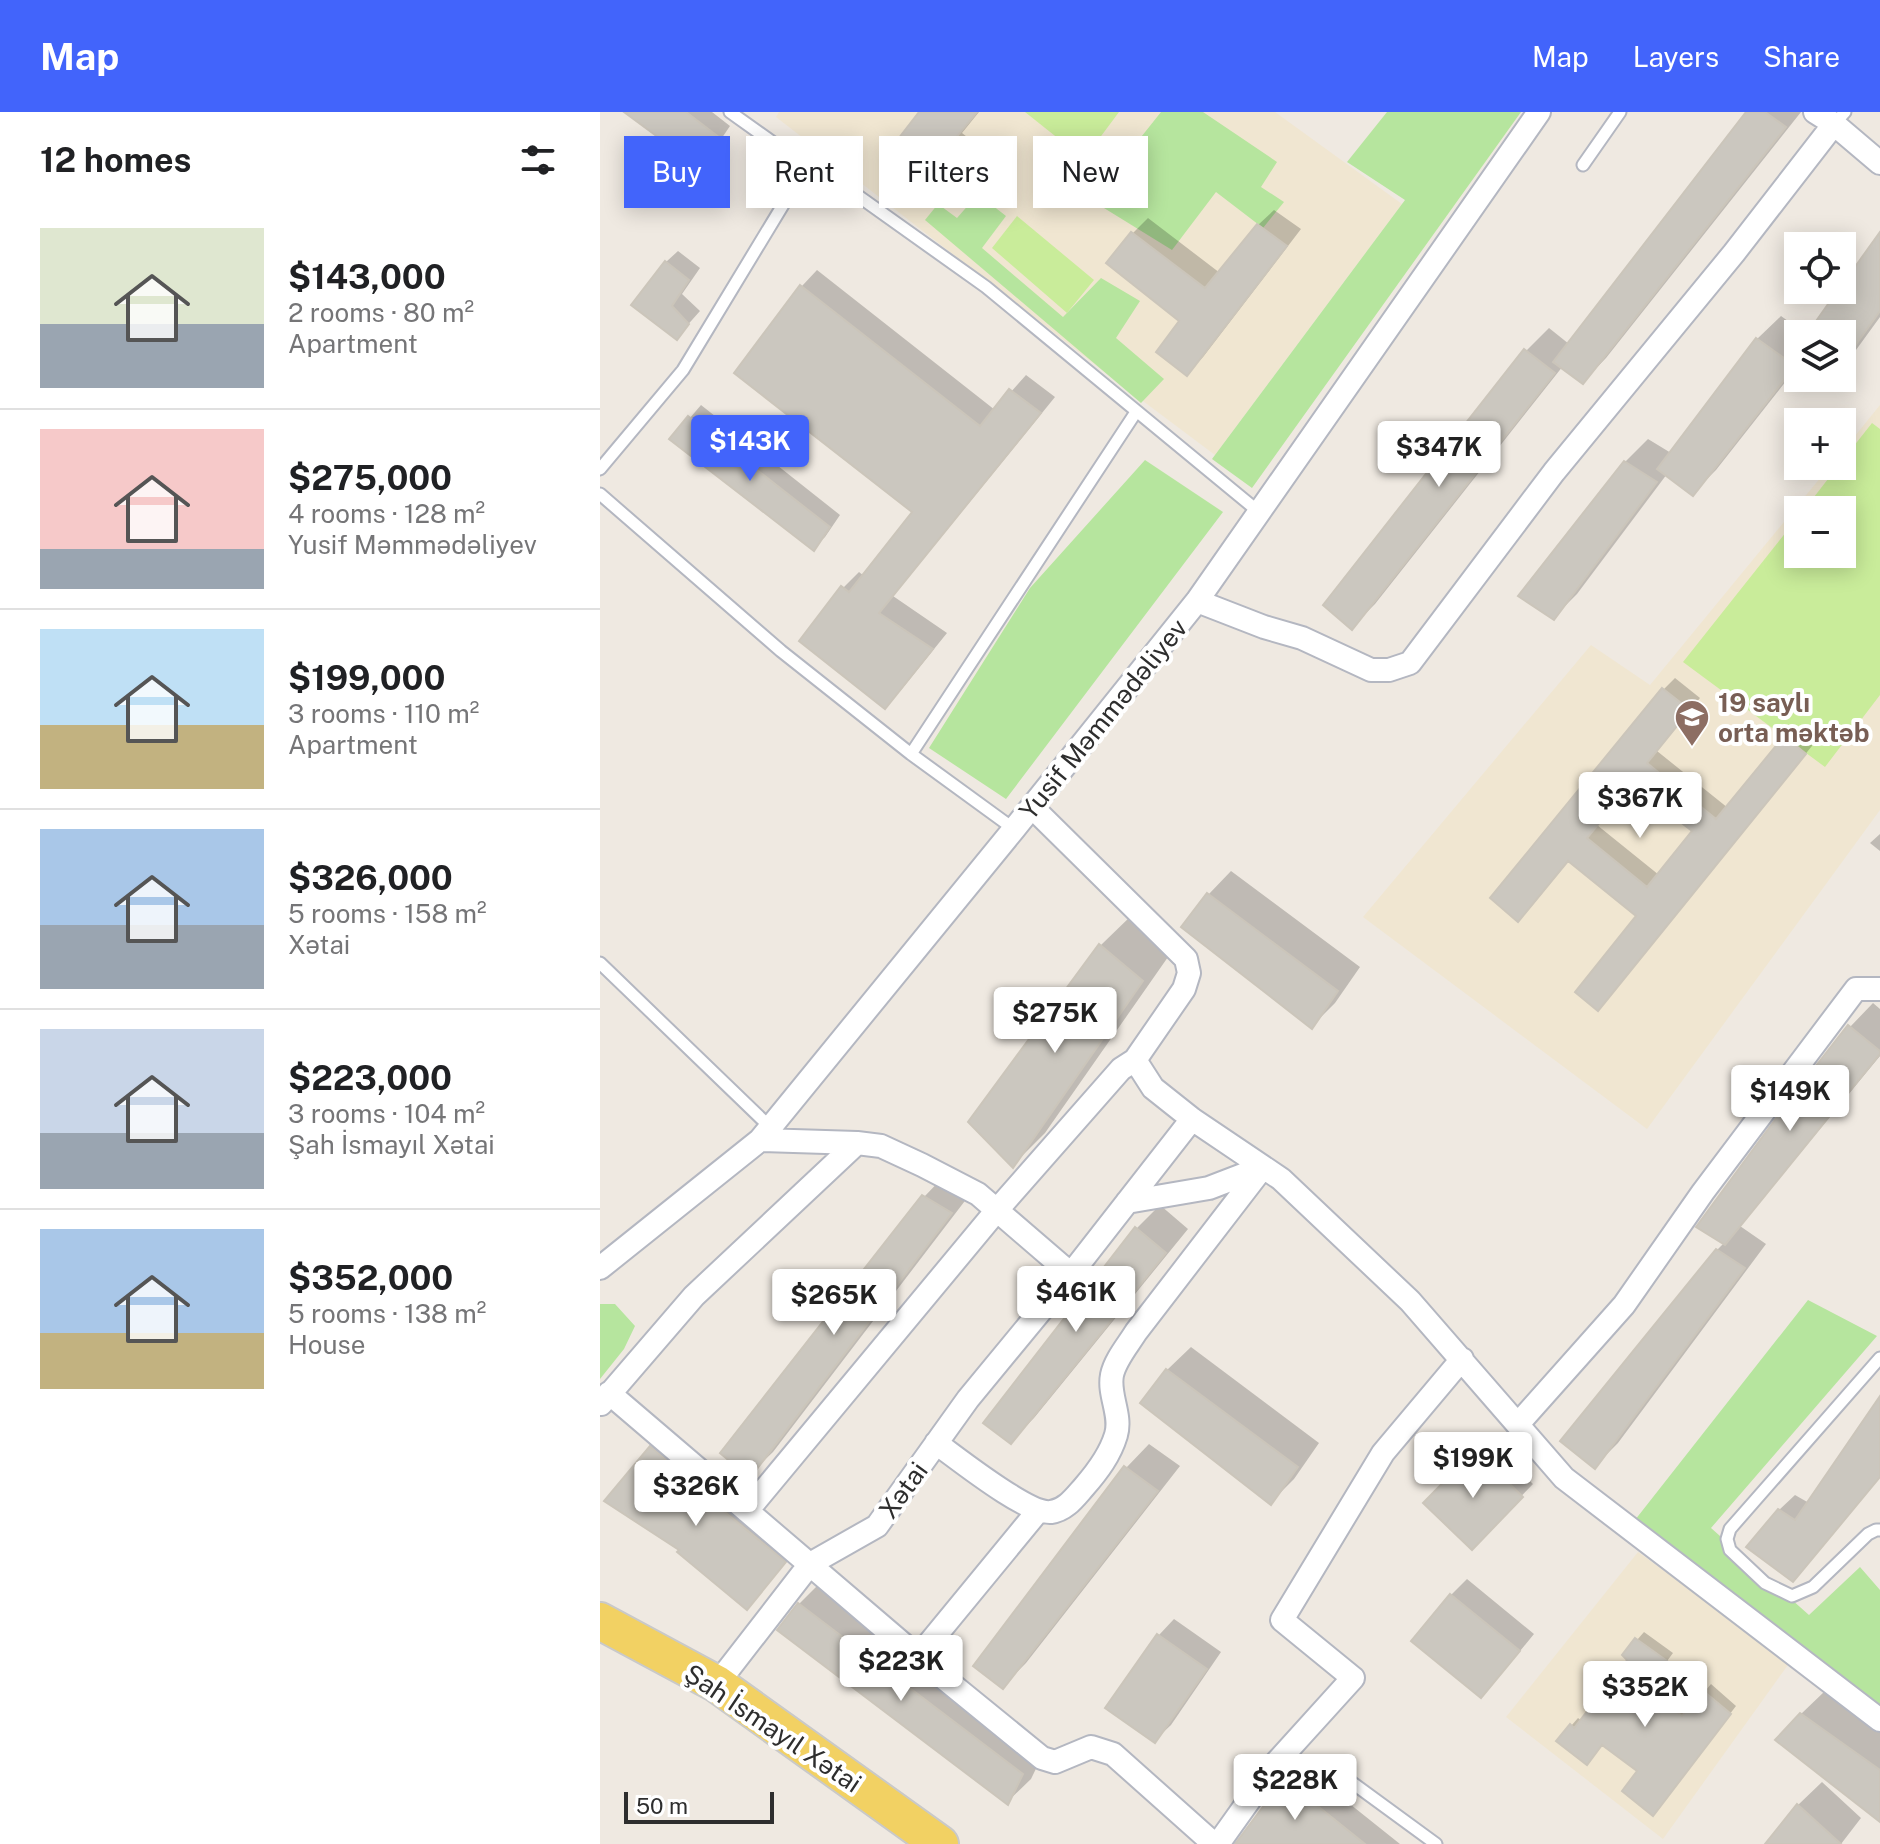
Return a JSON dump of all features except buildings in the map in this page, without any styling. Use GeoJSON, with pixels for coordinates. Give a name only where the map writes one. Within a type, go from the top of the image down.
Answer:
{"type":"FeatureCollection","features":[{"type":"Feature","properties":{"kind":"main road","name":"Şah İsmayıl Xətai"},"geometry":{"type":"LineString","coordinates":[[600,1621],[717,1684],[940,1844]]}},
{"type":"Feature","properties":{"kind":"street","name":"Yusif Məmmədəliyev"},"geometry":{"type":"LineString","coordinates":[[600,1268],[765,1133],[1032,807],[1197,601],[1539,112]]}},
{"type":"Feature","properties":{"kind":"street"},"geometry":{"type":"LineString","coordinates":[[1197,601],[1302,638],[1371,670],[1389,670],[1410,663],[1554,472],[1734,253],[1832,116],[1880,163]]}},
{"type":"Feature","properties":{"kind":"street"},"geometry":{"type":"LineString","coordinates":[[747,1511],[997,1210],[1121,1069],[1135,1060],[1184,989],[1189,973],[1186,959],[1032,807]]}},
{"type":"Feature","properties":{"kind":"street"},"geometry":{"type":"LineString","coordinates":[[1518,1424],[1624,1305],[1703,1192],[1856,989],[1880,989]]}},
{"type":"Feature","properties":{"kind":"street"},"geometry":{"type":"LineString","coordinates":[[1135,1060],[1153,1088],[1192,1119],[1281,1179],[1410,1301],[1564,1478],[1880,1720]]}},
{"type":"Feature","properties":{"kind":"street","name":"Xətai"},"geometry":{"type":"LineString","coordinates":[[717,1684],[810,1564],[877,1526],[968,1399],[1192,1119]]}},
{"type":"Feature","properties":{"kind":"street"},"geometry":{"type":"LineString","coordinates":[[765,1133],[881,1146],[978,1194],[1071,1274]]}},
{"type":"Feature","properties":{"kind":"street"},"geometry":{"type":"LineString","coordinates":[[857,1143],[694,1296],[604,1399],[747,1511],[1042,1758],[1055,1762],[1091,1747],[1113,1754],[1216,1844],[1275,1764],[1353,1678],[1282,1620],[1383,1453],[1462,1359]]}},
{"type":"Feature","properties":{"kind":"street"},"geometry":{"type":"LineString","coordinates":[[1127,1202],[1209,1188],[1263,1167]]}},
{"type":"Feature","properties":{"kind":"street"},"geometry":{"type":"LineString","coordinates":[[936,1443],[1038,1511],[1051,1512],[1068,1505],[1102,1467],[1117,1433],[1111,1377],[1114,1368],[1136,1332],[1263,1167]]}},
{"type":"Feature","properties":{"kind":"street"},"geometry":{"type":"LineString","coordinates":[[918,1657],[1038,1511]]}},
{"type":"Feature","properties":{"kind":"lane"},"geometry":{"type":"LineString","coordinates":[[730,112],[764,136]]}},
{"type":"Feature","properties":{"kind":"lane"},"geometry":{"type":"LineString","coordinates":[[1583,165],[1620,112]]}},
{"type":"Feature","properties":{"kind":"lane"},"geometry":{"type":"LineString","coordinates":[[863,199],[986,287],[1259,512]]}},
{"type":"Feature","properties":{"kind":"lane"},"geometry":{"type":"LineString","coordinates":[[600,469],[683,370],[781,208]]}},
{"type":"Feature","properties":{"kind":"lane"},"geometry":{"type":"LineString","coordinates":[[911,754],[1136,412]]}},
{"type":"Feature","properties":{"kind":"lane"},"geometry":{"type":"LineString","coordinates":[[600,494],[781,651],[911,754],[1014,829]]}},
{"type":"Feature","properties":{"kind":"lane"},"geometry":{"type":"LineString","coordinates":[[600,963],[765,1133]]}},
{"type":"Feature","properties":{"kind":"lane"},"geometry":{"type":"LineString","coordinates":[[1880,1358],[1730,1529],[1727,1539],[1730,1550],[1765,1583],[1792,1596],[1813,1587],[1868,1534],[1880,1530]]}},
{"type":"Feature","properties":{"kind":"lane"},"geometry":{"type":"LineString","coordinates":[[1328,1765],[1436,1844]]}},
{"type":"Feature","properties":{"kind":"shaded area"},"geometry":{"type":"Polygon","coordinates":[[[779,112],[1275,112],[1402,204],[1215,455],[893,208],[1017,208],[1017,136],[879,136],[879,197],[863,185],[863,136],[800,136],[776,117],[779,112]]]}},
{"type":"Feature","properties":{"kind":"shaded area","name":"19 saylı orta məktəb"},"geometry":{"type":"Polygon","coordinates":[[[1880,405],[1880,810],[1647,1129],[1363,917],[1591,645],[1650,685],[1784,522],[1784,568],[1856,568],[1856,496],[1805,496],[1818,480],[1856,480],[1856,435],[1880,405]]]}},
{"type":"Feature","properties":{"kind":"shaded area"},"geometry":{"type":"Polygon","coordinates":[[[1638,1552],[1790,1662],[1663,1839],[1506,1717],[1638,1552]]]}},
{"type":"Feature","properties":{"kind":"green space"},"geometry":{"type":"Polygon","coordinates":[[[1025,112],[1119,112],[1101,136],[1055,136],[1025,112]]]}},
{"type":"Feature","properties":{"kind":"green space"},"geometry":{"type":"Polygon","coordinates":[[[1161,112],[1203,112],[1277,162],[1261,187],[1284,202],[1263,228],[1216,192],[1172,250],[1104,208],[1148,208],[1148,136],[1142,136],[1161,112]]]}},
{"type":"Feature","properties":{"kind":"green space"},"geometry":{"type":"Polygon","coordinates":[[[1387,112],[1521,112],[1252,488],[1212,459],[1405,200],[1347,162],[1387,112]]]}},
{"type":"Feature","properties":{"kind":"green space"},"geometry":{"type":"Polygon","coordinates":[[[935,208],[943,208],[957,218],[966,208],[996,208],[1006,216],[982,248],[1063,317],[1101,278],[1140,301],[1116,338],[1164,379],[1141,403],[925,220],[935,208]]]}},
{"type":"Feature","properties":{"kind":"green space"},"geometry":{"type":"Polygon","coordinates":[[[1017,216],[1094,280],[1067,313],[992,248],[1017,216]]]}},
{"type":"Feature","properties":{"kind":"green space"},"geometry":{"type":"Polygon","coordinates":[[[1872,423],[1880,429],[1880,695],[1825,767],[1683,662],[1784,535],[1784,568],[1856,568],[1856,496],[1815,496],[1827,480],[1856,480],[1856,443],[1872,423]]]}},
{"type":"Feature","properties":{"kind":"green space"},"geometry":{"type":"Polygon","coordinates":[[[1145,460],[1223,512],[1006,799],[929,748],[1030,588],[1145,460]]]}},
{"type":"Feature","properties":{"kind":"green space"},"geometry":{"type":"Polygon","coordinates":[[[1808,1300],[1877,1336],[1711,1528],[1809,1615],[1860,1567],[1880,1590],[1880,1710],[1635,1520],[1808,1300]]]}},
{"type":"Feature","properties":{"kind":"green space"},"geometry":{"type":"Polygon","coordinates":[[[600,1304],[615,1304],[635,1326],[624,1349],[600,1379],[600,1304]]]}},
{"type":"Feature","properties":{"kind":"place","name":"19 saylı orta məktəb"},"geometry":{"type":"Point","coordinates":[1692,748]}}]}
